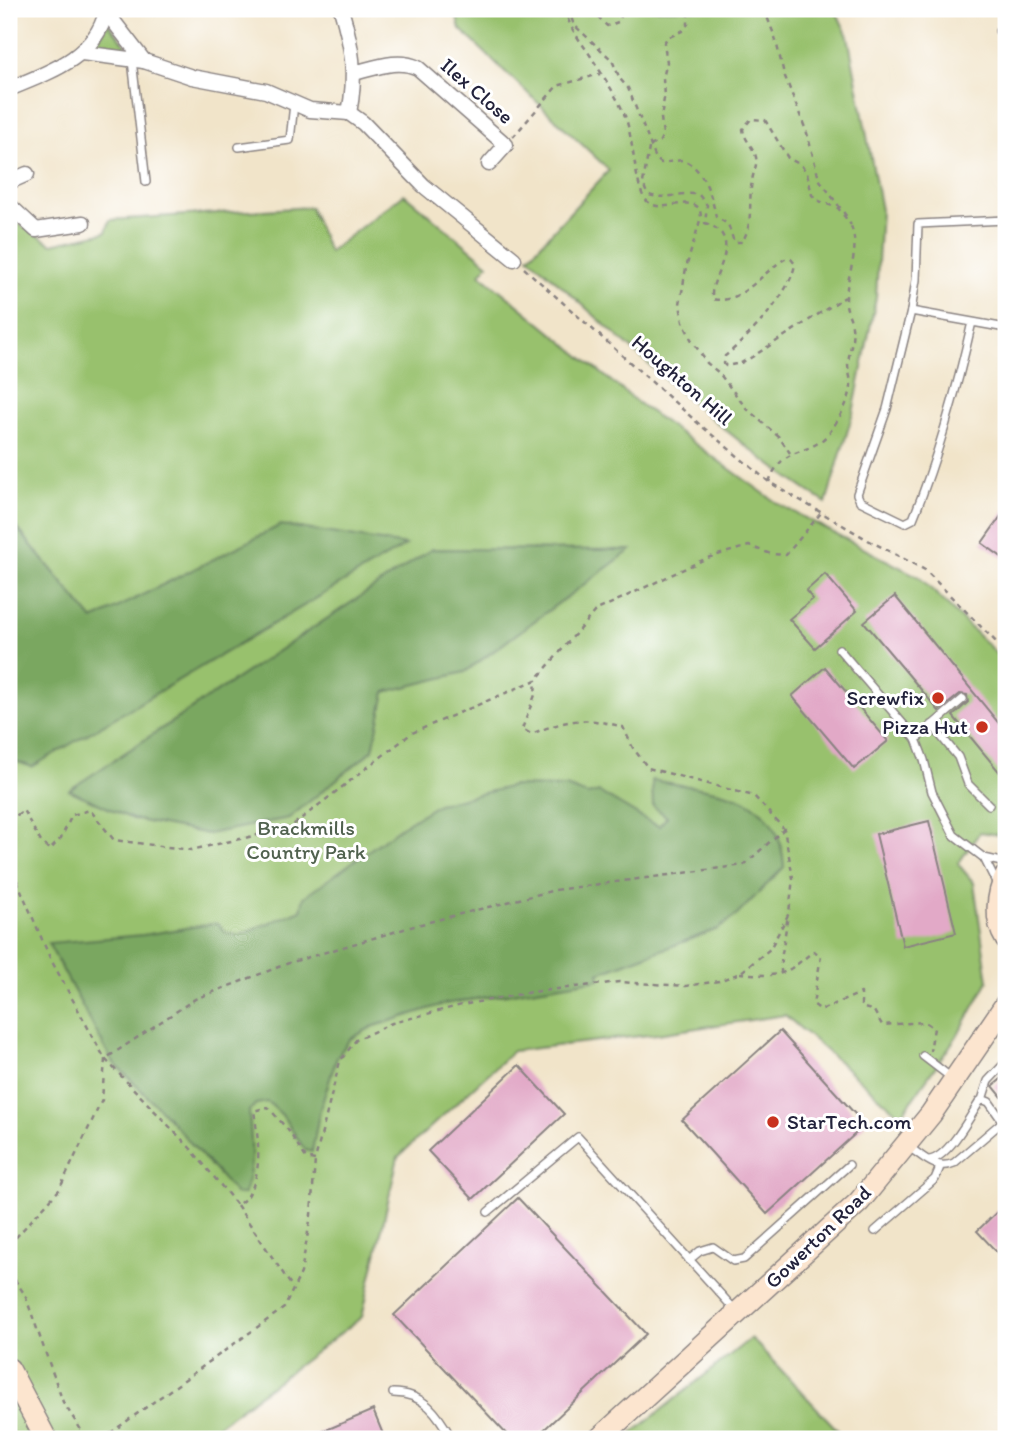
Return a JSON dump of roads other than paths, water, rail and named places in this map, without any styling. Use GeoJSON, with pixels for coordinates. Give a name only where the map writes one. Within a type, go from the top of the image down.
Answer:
{"type":"FeatureCollection","features":[{"type":"Feature","properties":{"kind":"street"},"geometry":{"type":"LineString","coordinates":[[341,9],[350,38],[354,73],[349,113]]}},
{"type":"Feature","properties":{"kind":"street"},"geometry":{"type":"LineString","coordinates":[[9,89],[82,53],[100,27],[105,11]]}},
{"type":"Feature","properties":{"kind":"street"},"geometry":{"type":"LineString","coordinates":[[105,11],[138,60]]}},
{"type":"Feature","properties":{"kind":"street"},"geometry":{"type":"LineString","coordinates":[[82,53],[138,60],[192,76],[266,91],[310,110],[349,113],[363,123],[424,186],[514,258]]}},
{"type":"Feature","properties":{"kind":"street","name":"Ilex Close"},"geometry":{"type":"LineString","coordinates":[[354,73],[396,63],[414,66],[506,145],[489,164]]}},
{"type":"Feature","properties":{"kind":"street"},"geometry":{"type":"LineString","coordinates":[[9,182],[27,174]]}},
{"type":"Feature","properties":{"kind":"street"},"geometry":{"type":"LineString","coordinates":[[9,205],[36,230],[83,223]]}},
{"type":"Feature","properties":{"kind":"street"},"geometry":{"type":"LineString","coordinates":[[1003,883],[998,912],[1006,939]]}},
{"type":"Feature","properties":{"kind":"street","name":"Gowerton Road"},"geometry":{"type":"LineString","coordinates":[[599,1439],[859,1202],[931,1114],[1006,1001]]}},
{"type":"Feature","properties":{"kind":"street"},"geometry":{"type":"LineString","coordinates":[[9,1369],[46,1439]]}},
{"type":"Feature","properties":{"kind":"lane"},"geometry":{"type":"LineString","coordinates":[[999,31],[1006,21]]}},
{"type":"Feature","properties":{"kind":"lane"},"geometry":{"type":"LineString","coordinates":[[138,60],[146,182]]}},
{"type":"Feature","properties":{"kind":"lane"},"geometry":{"type":"LineString","coordinates":[[239,147],[290,140],[294,103]]}},
{"type":"Feature","properties":{"kind":"lane"},"geometry":{"type":"LineString","coordinates":[[972,322],[955,396],[940,445],[914,519],[905,523],[860,501],[857,494],[887,409],[911,311],[916,280],[918,224],[1006,220]]}},
{"type":"Feature","properties":{"kind":"lane"},"geometry":{"type":"LineString","coordinates":[[911,311],[1006,328]]}},
{"type":"Feature","properties":{"kind":"lane"},"geometry":{"type":"LineString","coordinates":[[839,649],[916,739],[932,792],[954,835],[984,858],[1003,883]]}},
{"type":"Feature","properties":{"kind":"lane"},"geometry":{"type":"LineString","coordinates":[[916,739],[962,699]]}},
{"type":"Feature","properties":{"kind":"lane"},"geometry":{"type":"LineString","coordinates":[[932,725],[958,757],[968,784],[989,804]]}},
{"type":"Feature","properties":{"kind":"lane"},"geometry":{"type":"LineString","coordinates":[[984,858],[1006,863]]}},
{"type":"Feature","properties":{"kind":"lane"},"geometry":{"type":"LineString","coordinates":[[925,1058],[954,1080]]}},
{"type":"Feature","properties":{"kind":"lane"},"geometry":{"type":"LineString","coordinates":[[929,1160],[939,1158],[948,1149],[982,1100],[988,1082],[1006,1062]]}},
{"type":"Feature","properties":{"kind":"lane"},"geometry":{"type":"LineString","coordinates":[[905,1145],[935,1166],[954,1163],[1001,1123],[997,1111],[989,1102],[982,1100]]}},
{"type":"Feature","properties":{"kind":"lane"},"geometry":{"type":"LineString","coordinates":[[488,1212],[578,1137],[737,1314]]}},
{"type":"Feature","properties":{"kind":"lane"},"geometry":{"type":"LineString","coordinates":[[689,1260],[699,1251],[713,1247],[733,1261],[744,1259],[849,1165]]}},
{"type":"Feature","properties":{"kind":"lane"},"geometry":{"type":"LineString","coordinates":[[875,1231],[935,1179],[940,1167]]}},
{"type":"Feature","properties":{"kind":"lane"},"geometry":{"type":"LineString","coordinates":[[393,1394],[408,1393],[424,1402],[444,1424],[452,1439]]}},
{"type":"Feature","properties":{"kind":"place","name":"Screwfix"},"geometry":{"type":"Point","coordinates":[938,698]}},
{"type":"Feature","properties":{"kind":"place","name":"Pizza Hut"},"geometry":{"type":"Point","coordinates":[982,727]}},
{"type":"Feature","properties":{"kind":"place","name":"StarTech.com"},"geometry":{"type":"Point","coordinates":[773,1122]}},
{"type":"Feature","properties":{"kind":"park label","name":"Brackmills Country Park"},"geometry":{"type":"Point","coordinates":[306,840]}}]}
